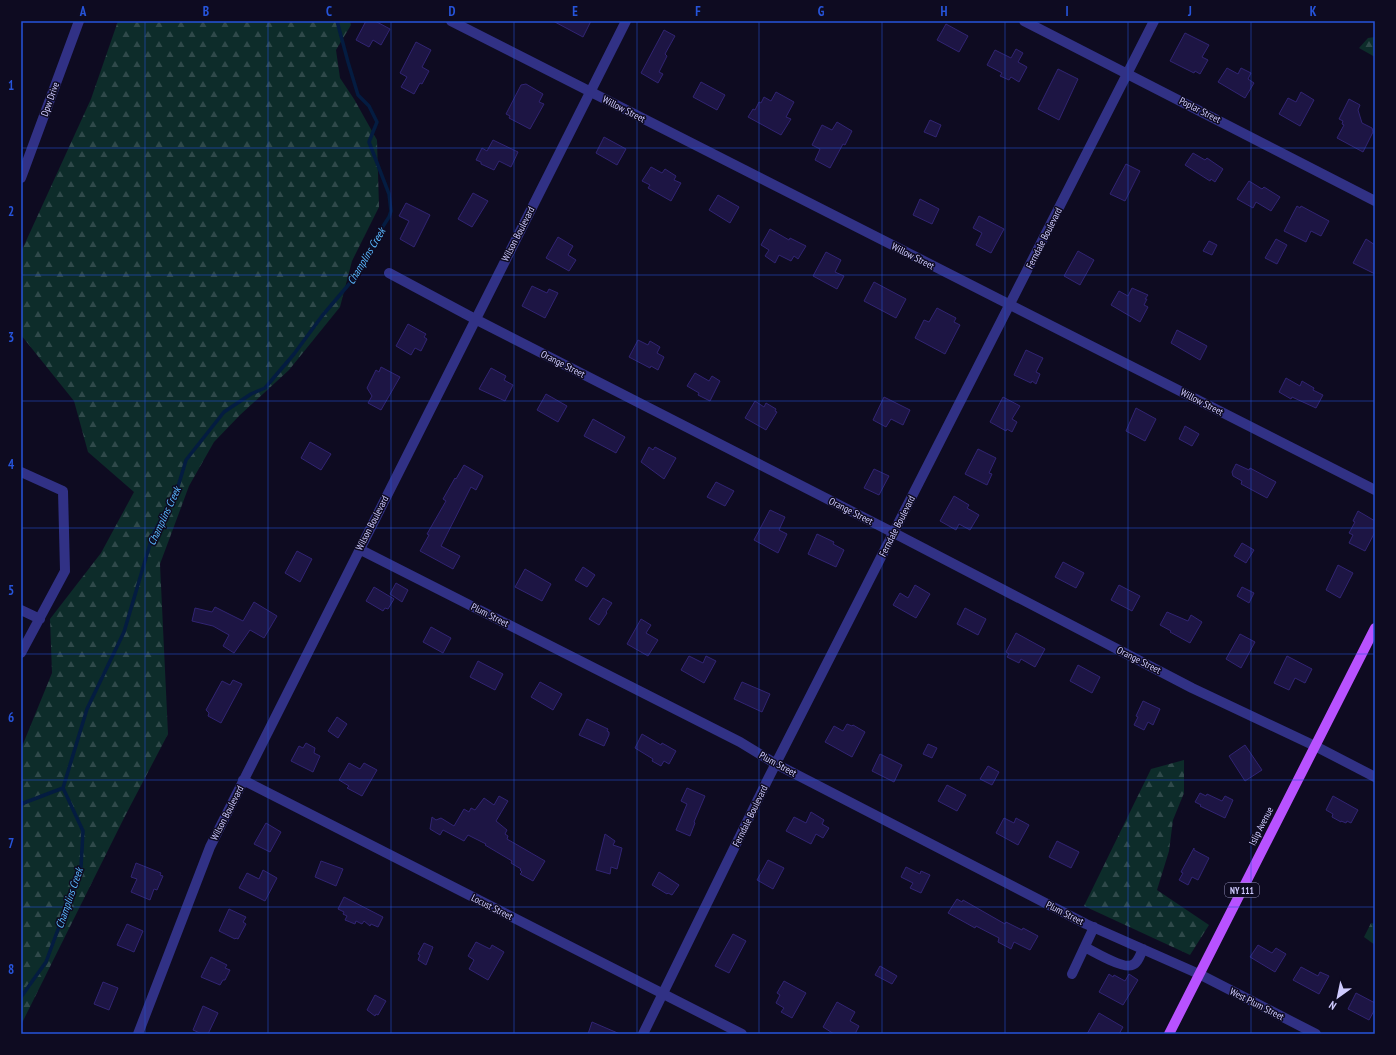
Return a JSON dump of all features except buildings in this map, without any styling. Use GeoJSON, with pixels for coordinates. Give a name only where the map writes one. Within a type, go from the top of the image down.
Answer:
{"type":"FeatureCollection","features":[{"type":"Feature","properties":{"kind":"main road","name":"Islip Avenue"},"geometry":{"type":"LineString","coordinates":[[1169,1034],[1375,628]]}},
{"type":"Feature","properties":{"kind":"street","name":"Dpw Drive"},"geometry":{"type":"LineString","coordinates":[[21,178],[79,21]]}},
{"type":"Feature","properties":{"kind":"street","name":"Willow Street"},"geometry":{"type":"LineString","coordinates":[[451,21],[1375,490]]}},
{"type":"Feature","properties":{"kind":"street","name":"Wilson Boulevard"},"geometry":{"type":"LineString","coordinates":[[138,1034],[210,847],[626,21]]}},
{"type":"Feature","properties":{"kind":"street","name":"Poplar Street"},"geometry":{"type":"LineString","coordinates":[[1024,21],[1375,201]]}},
{"type":"Feature","properties":{"kind":"street","name":"Ferndale Boulevard"},"geometry":{"type":"LineString","coordinates":[[643,1034],[776,764],[1154,21]]}},
{"type":"Feature","properties":{"kind":"street","name":"Orange Street"},"geometry":{"type":"LineString","coordinates":[[388,273],[1192,688],[1315,746],[1375,777]]}},
{"type":"Feature","properties":{"kind":"street"},"geometry":{"type":"LineString","coordinates":[[21,472],[63,491],[66,571],[21,653]]}},
{"type":"Feature","properties":{"kind":"street","name":"Plum Street"},"geometry":{"type":"LineString","coordinates":[[359,549],[740,742],[776,764],[1094,927],[1199,974]]}},
{"type":"Feature","properties":{"kind":"street"},"geometry":{"type":"LineString","coordinates":[[21,610],[40,619]]}},
{"type":"Feature","properties":{"kind":"street","name":"Locust Street"},"geometry":{"type":"LineString","coordinates":[[243,780],[742,1034]]}},
{"type":"Feature","properties":{"kind":"street"},"geometry":{"type":"LineString","coordinates":[[1072,974],[1094,927]]}},
{"type":"Feature","properties":{"kind":"street"},"geometry":{"type":"LineString","coordinates":[[1085,947],[1124,965],[1132,966],[1137,961],[1143,949]]}},
{"type":"Feature","properties":{"kind":"street","name":"West Plum Street"},"geometry":{"type":"LineString","coordinates":[[1199,974],[1316,1034]]}},
{"type":"Feature","properties":{"kind":"green space"},"geometry":{"type":"Polygon","coordinates":[[[118,21],[350,21],[351,25],[336,50],[340,78],[354,99],[377,140],[379,207],[352,261],[340,307],[289,370],[240,415],[214,442],[189,486],[160,564],[168,734],[125,816],[21,1025],[21,749],[52,673],[50,619],[101,553],[134,492],[88,452],[74,401],[21,335],[21,252],[91,99],[118,21]]]}},
{"type":"Feature","properties":{"kind":"green space"},"geometry":{"type":"Polygon","coordinates":[[[1375,37],[1375,57],[1359,48],[1368,38],[1375,37]]]}},
{"type":"Feature","properties":{"kind":"green space"},"geometry":{"type":"Polygon","coordinates":[[[1184,760],[1184,793],[1173,820],[1169,851],[1157,890],[1209,925],[1190,955],[1084,906],[1151,769],[1184,760]]]}},
{"type":"Feature","properties":{"kind":"green space"},"geometry":{"type":"Polygon","coordinates":[[[1371,923],[1375,924],[1375,945],[1364,937],[1371,923]]]}},
{"type":"Feature","properties":{"kind":"waterway","name":"Champlins Creek"},"geometry":{"type":"LineString","coordinates":[[21,997],[46,962],[81,867],[83,831],[63,788],[87,709],[124,632],[153,534],[177,490],[186,460],[224,412],[251,394],[265,388],[294,354],[322,316],[356,276],[391,211],[389,194],[369,142],[377,122],[369,106],[358,95],[337,21]]}},
{"type":"Feature","properties":{"kind":"waterway"},"geometry":{"type":"LineString","coordinates":[[21,804],[63,788]]}}]}
